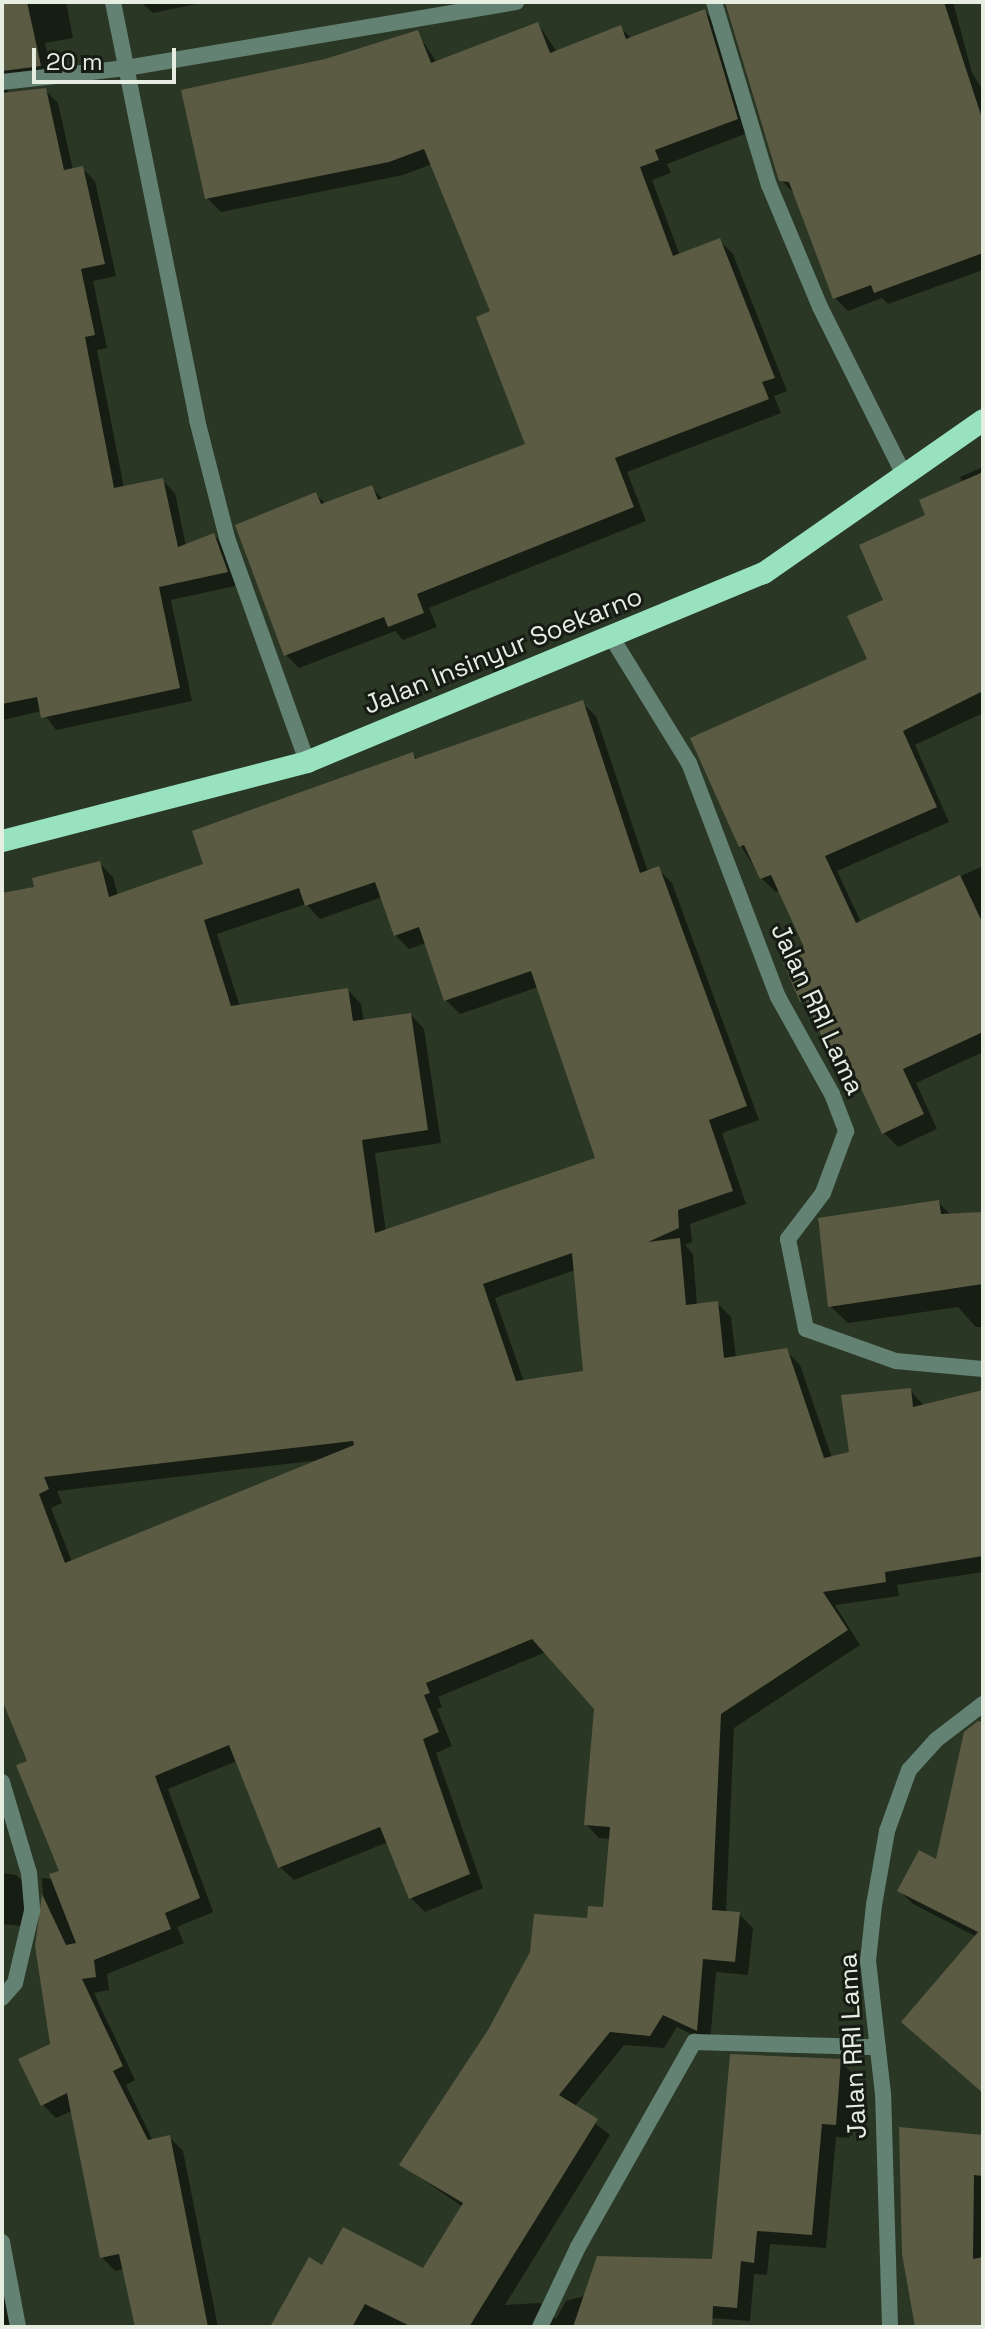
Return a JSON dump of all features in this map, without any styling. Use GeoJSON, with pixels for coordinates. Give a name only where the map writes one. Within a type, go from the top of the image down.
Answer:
{"type":"FeatureCollection","features":[{"type":"Feature","properties":{"kind":"highway","name":"Jalan Insinyur Soekarno"},"geometry":{"type":"LineString","coordinates":[[2,841],[307,762],[764,573],[983,420]]}},
{"type":"Feature","properties":{"kind":"street"},"geometry":{"type":"LineString","coordinates":[[113,2],[227,538],[307,762]]}},
{"type":"Feature","properties":{"kind":"street"},"geometry":{"type":"LineString","coordinates":[[2,82],[126,68],[461,6],[516,2]]}},
{"type":"Feature","properties":{"kind":"street"},"geometry":{"type":"LineString","coordinates":[[714,2],[769,185],[820,307],[904,475]]}},
{"type":"Feature","properties":{"kind":"street","name":"Jalan RRI Lama"},"geometry":{"type":"LineString","coordinates":[[612,638],[689,763],[778,997],[832,1094],[846,1131],[823,1193],[788,1239],[806,1329],[896,1361],[983,1369]]}},
{"type":"Feature","properties":{"kind":"street","name":"Jalan RRI Lama"},"geometry":{"type":"LineString","coordinates":[[890,2327],[878,2047],[868,1961],[887,1831],[909,1770],[936,1740],[983,1704]]}},
{"type":"Feature","properties":{"kind":"street"},"geometry":{"type":"LineString","coordinates":[[2,1782],[26,1862],[32,1911],[15,1983],[2,1998]]}},
{"type":"Feature","properties":{"kind":"street"},"geometry":{"type":"LineString","coordinates":[[540,2327],[578,2247],[694,2042],[878,2047]]}},
{"type":"Feature","properties":{"kind":"street"},"geometry":{"type":"LineString","coordinates":[[2,2242],[18,2327]]}},
{"type":"Feature","properties":{"kind":"building"},"geometry":{"type":"Polygon","coordinates":[[[2,2],[27,2],[41,66],[2,71],[2,2]]]}},
{"type":"Feature","properties":{"kind":"building"},"geometry":{"type":"Polygon","coordinates":[[[725,2],[944,2],[983,121],[983,253],[874,293],[871,285],[833,299],[789,182],[779,181],[725,2]]]}},
{"type":"Feature","properties":{"kind":"building"},"geometry":{"type":"Polygon","coordinates":[[[705,9],[738,119],[655,150],[659,160],[640,167],[673,256],[720,238],[775,378],[762,382],[769,399],[615,458],[634,507],[417,594],[424,613],[388,627],[384,617],[284,656],[235,525],[316,492],[321,504],[372,485],[378,500],[525,444],[476,317],[490,311],[424,149],[389,162],[205,199],[181,90],[325,59],[418,30],[431,63],[538,22],[550,53],[621,25],[626,39],[705,9]]]}},
{"type":"Feature","properties":{"kind":"building"},"geometry":{"type":"Polygon","coordinates":[[[46,88],[64,170],[83,166],[105,264],[81,269],[95,335],[85,337],[114,488],[163,478],[178,547],[214,533],[228,572],[159,587],[180,688],[41,718],[37,697],[2,704],[2,93],[46,88]]]}},
{"type":"Feature","properties":{"kind":"building"},"geometry":{"type":"Polygon","coordinates":[[[983,472],[983,691],[903,731],[937,807],[825,856],[856,923],[960,875],[983,924],[983,1032],[903,1069],[924,1114],[882,1134],[849,1062],[836,1068],[805,1000],[800,1002],[781,958],[804,947],[771,875],[760,879],[744,845],[739,847],[690,738],[867,659],[847,616],[883,600],[859,545],[925,515],[919,500],[983,472]]]}},
{"type":"Feature","properties":{"kind":"building"},"geometry":{"type":"Polygon","coordinates":[[[583,700],[640,873],[659,866],[747,1106],[709,1120],[733,1191],[678,1210],[679,1228],[648,1242],[680,1238],[686,1305],[718,1301],[724,1358],[787,1348],[824,1458],[849,1452],[841,1395],[911,1388],[913,1407],[983,1390],[983,1556],[885,1572],[886,1582],[823,1592],[848,1630],[721,1714],[712,1910],[740,1912],[735,1962],[703,1959],[697,2031],[663,2015],[650,2036],[610,2032],[559,2095],[598,2119],[469,2327],[412,2327],[365,2304],[352,2327],[270,2327],[309,2257],[322,2265],[343,2227],[423,2268],[463,2203],[399,2165],[488,2030],[530,1952],[534,1914],[587,1918],[588,1906],[603,1907],[610,1827],[584,1825],[594,1709],[532,1639],[426,1683],[430,1693],[424,1695],[439,1732],[423,1739],[470,1874],[409,1899],[380,1827],[278,1868],[229,1745],[155,1776],[200,1898],[165,1913],[171,1929],[94,1960],[96,1977],[82,1979],[123,2066],[113,2071],[148,2140],[170,2135],[208,2327],[135,2327],[119,2254],[100,2258],[67,2093],[41,2106],[18,2059],[50,2044],[35,1946],[42,1894],[66,1945],[76,1943],[49,1874],[59,1871],[16,1765],[27,1761],[2,1700],[2,893],[34,887],[32,878],[100,861],[109,897],[203,864],[192,831],[413,752],[415,759],[583,700]],[[375,882],[305,906],[299,888],[204,920],[231,1006],[348,988],[353,1021],[411,1013],[428,1130],[362,1140],[375,1233],[595,1158],[531,971],[444,1001],[419,927],[394,936],[375,882]],[[572,1253],[483,1284],[516,1381],[583,1371],[572,1253]],[[353,1441],[44,1477],[49,1489],[39,1494],[65,1563],[354,1445],[353,1441]]]}},
{"type":"Feature","properties":{"kind":"building"},"geometry":{"type":"Polygon","coordinates":[[[939,1200],[941,1214],[983,1212],[983,1284],[828,1307],[818,1218],[939,1200]]]}},
{"type":"Feature","properties":{"kind":"building"},"geometry":{"type":"Polygon","coordinates":[[[978,1721],[983,1722],[983,2093],[901,2022],[978,1932],[897,1891],[919,1850],[936,1859],[964,1732],[978,1721]]]}},
{"type":"Feature","properties":{"kind":"building"},"geometry":{"type":"Polygon","coordinates":[[[730,2054],[841,2059],[836,2125],[822,2124],[812,2235],[757,2231],[754,2263],[741,2261],[737,2308],[713,2306],[712,2327],[573,2327],[597,2256],[712,2259],[730,2054]]]}},
{"type":"Feature","properties":{"kind":"building"},"geometry":{"type":"Polygon","coordinates":[[[899,2127],[983,2135],[983,2176],[974,2175],[973,2259],[983,2257],[983,2327],[915,2327],[902,2254],[899,2127]]]}}]}
